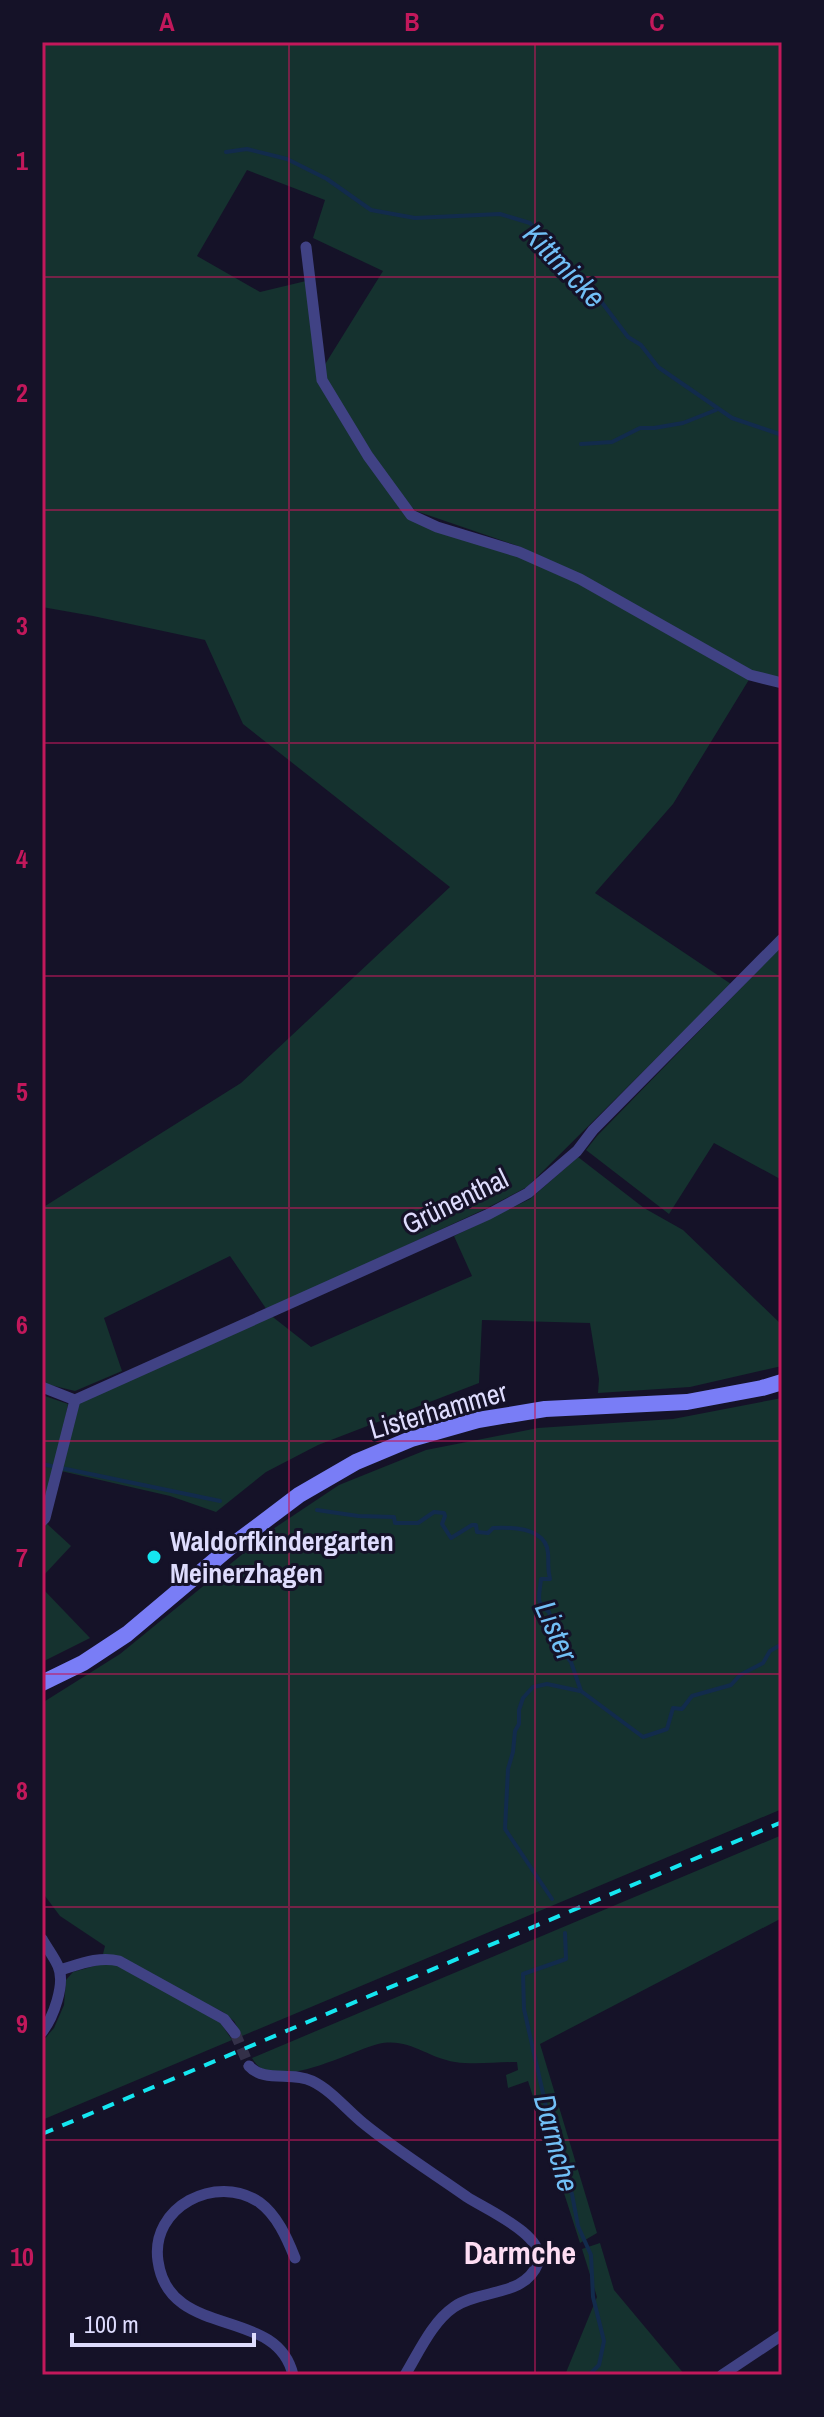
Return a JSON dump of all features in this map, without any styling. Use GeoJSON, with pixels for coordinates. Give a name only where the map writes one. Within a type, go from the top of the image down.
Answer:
{"type":"FeatureCollection","features":[{"type":"Feature","properties":{"kind":"main road","name":"Listerhammer"},"geometry":{"type":"LineString","coordinates":[[42,1683],[83,1663],[127,1634],[234,1544],[299,1495],[356,1462],[411,1439],[478,1420],[545,1409],[687,1402],[782,1382]]}},
{"type":"Feature","properties":{"kind":"street"},"geometry":{"type":"LineString","coordinates":[[306,247],[322,380],[368,456],[411,515],[437,527],[519,552],[580,579],[750,675],[782,683]]}},
{"type":"Feature","properties":{"kind":"street","name":"Grünenthal"},"geometry":{"type":"LineString","coordinates":[[75,1400],[489,1214],[528,1193],[577,1151],[593,1130],[782,939]]}},
{"type":"Feature","properties":{"kind":"street"},"geometry":{"type":"LineString","coordinates":[[42,1387],[75,1400],[42,1521]]}},
{"type":"Feature","properties":{"kind":"street"},"geometry":{"type":"LineString","coordinates":[[42,1939],[60,1970],[54,2013],[42,2032]]}},
{"type":"Feature","properties":{"kind":"street"},"geometry":{"type":"LineString","coordinates":[[60,1970],[92,1960],[107,1958],[119,1961],[224,2019],[235,2033]]}},
{"type":"Feature","properties":{"kind":"street"},"geometry":{"type":"LineString","coordinates":[[249,2066],[257,2074],[298,2076],[320,2085],[366,2126],[478,2205],[521,2230],[537,2247],[537,2265],[524,2280],[515,2286],[464,2302],[442,2317],[405,2375]]}},
{"type":"Feature","properties":{"kind":"street"},"geometry":{"type":"LineString","coordinates":[[293,2375],[283,2351],[266,2337],[185,2307],[171,2293],[163,2278],[157,2250],[163,2228],[176,2209],[192,2197],[222,2191],[241,2194],[259,2202],[280,2226],[295,2258]]}},
{"type":"Feature","properties":{"kind":"street"},"geometry":{"type":"LineString","coordinates":[[722,2375],[782,2335]]}},
{"type":"Feature","properties":{"kind":"green space"},"geometry":{"type":"Polygon","coordinates":[[[42,42],[782,42],[782,680],[752,673],[521,547],[416,511],[398,494],[328,383],[324,366],[383,271],[313,238],[325,200],[247,170],[197,256],[260,292],[306,281],[317,374],[413,521],[517,556],[577,583],[750,678],[673,804],[595,893],[731,984],[527,1187],[267,1310],[230,1256],[104,1318],[122,1371],[75,1391],[42,1383],[42,1208],[241,1083],[450,887],[243,724],[205,640],[42,607],[42,42]]]}},
{"type":"Feature","properties":{"kind":"green space"},"geometry":{"type":"Polygon","coordinates":[[[782,946],[782,1180],[714,1143],[669,1214],[586,1150],[782,946]]]}},
{"type":"Feature","properties":{"kind":"green space"},"geometry":{"type":"Polygon","coordinates":[[[578,1157],[644,1208],[683,1230],[782,1325],[782,1366],[690,1387],[598,1393],[599,1379],[590,1323],[482,1320],[479,1383],[318,1445],[266,1472],[216,1512],[170,1496],[61,1471],[78,1402],[269,1314],[311,1347],[472,1276],[454,1236],[530,1199],[578,1157]]]}},
{"type":"Feature","properties":{"kind":"green space"},"geometry":{"type":"Polygon","coordinates":[[[42,1395],[68,1404],[42,1514],[42,1395]]]}},
{"type":"Feature","properties":{"kind":"green space"},"geometry":{"type":"Polygon","coordinates":[[[782,1398],[782,1809],[242,2036],[234,2021],[223,2012],[103,1954],[105,1946],[60,1916],[42,1892],[42,1703],[120,1654],[273,1529],[339,1485],[426,1450],[538,1428],[673,1419],[782,1398]]]}},
{"type":"Feature","properties":{"kind":"green space"},"geometry":{"type":"Polygon","coordinates":[[[46,1523],[71,1546],[42,1577],[42,1528],[46,1523]]]}},
{"type":"Feature","properties":{"kind":"green space"},"geometry":{"type":"Polygon","coordinates":[[[42,1588],[90,1638],[42,1662],[42,1588]]]}},
{"type":"Feature","properties":{"kind":"green space"},"geometry":{"type":"Polygon","coordinates":[[[782,1835],[782,1918],[540,2044],[597,2233],[580,2243],[528,2081],[508,2088],[506,2075],[518,2070],[517,2062],[455,2062],[399,2043],[378,2044],[293,2072],[276,2073],[262,2069],[252,2058],[782,1835]]]}},
{"type":"Feature","properties":{"kind":"green space"},"geometry":{"type":"Polygon","coordinates":[[[105,1963],[119,1966],[220,2022],[232,2040],[42,2120],[42,2042],[54,2028],[64,2005],[66,1980],[73,1972],[105,1963]]]}},
{"type":"Feature","properties":{"kind":"green space"},"geometry":{"type":"Polygon","coordinates":[[[600,2243],[614,2290],[685,2375],[565,2375],[597,2297],[582,2249],[600,2243]]]}},
{"type":"Feature","properties":{"kind":"waterway","name":"Kittmicke"},"geometry":{"type":"LineString","coordinates":[[226,152],[247,149],[287,159],[327,179],[371,210],[415,218],[500,214],[530,223],[563,265],[597,296],[628,337],[641,345],[658,367],[732,418],[782,435]]}},
{"type":"Feature","properties":{"kind":"waterway"},"geometry":{"type":"LineString","coordinates":[[581,444],[612,442],[640,428],[683,423],[716,410]]}},
{"type":"Feature","properties":{"kind":"waterway","name":"Lister"},"geometry":{"type":"LineString","coordinates":[[42,1464],[220,1501]]}},
{"type":"Feature","properties":{"kind":"waterway","name":"Lister"},"geometry":{"type":"LineString","coordinates":[[317,1510],[394,1517],[395,1523],[418,1523],[434,1512],[444,1513],[442,1524],[451,1538],[472,1525],[476,1525],[477,1532],[509,1528],[527,1531],[541,1538],[548,1553],[550,1579],[541,1579],[540,1602],[549,1612],[559,1647],[571,1662],[581,1691],[643,1737],[667,1729],[673,1708],[682,1709],[692,1696],[731,1685],[740,1675],[763,1663],[770,1651],[782,1644]]}},
{"type":"Feature","properties":{"kind":"waterway","name":"Darmche"},"geometry":{"type":"LineString","coordinates":[[552,1899],[505,1829],[508,1769],[519,1724],[519,1710],[523,1698],[533,1687],[547,1684],[580,1691]]}},
{"type":"Feature","properties":{"kind":"waterway","name":"Darmche"},"geometry":{"type":"LineString","coordinates":[[565,1933],[566,1959],[523,1974],[524,2009],[561,2173],[572,2194],[578,2226],[591,2255],[593,2297],[604,2341],[599,2365],[589,2375]]}},
{"type":"Feature","properties":{"kind":"tunnel"},"geometry":{"type":"LineString","coordinates":[[235,2033],[249,2066]]}},
{"type":"Feature","properties":{"kind":"railway"},"geometry":{"type":"LineString","coordinates":[[42,2134],[782,1822]]}},
{"type":"Feature","properties":{"kind":"place","name":"Waldorfkindergarten Meinerzhagen"},"geometry":{"type":"Point","coordinates":[154,1557]}},
{"type":"Feature","properties":{"kind":"district","name":"Darmche"},"geometry":{"type":"Point","coordinates":[520,2253]}}]}
